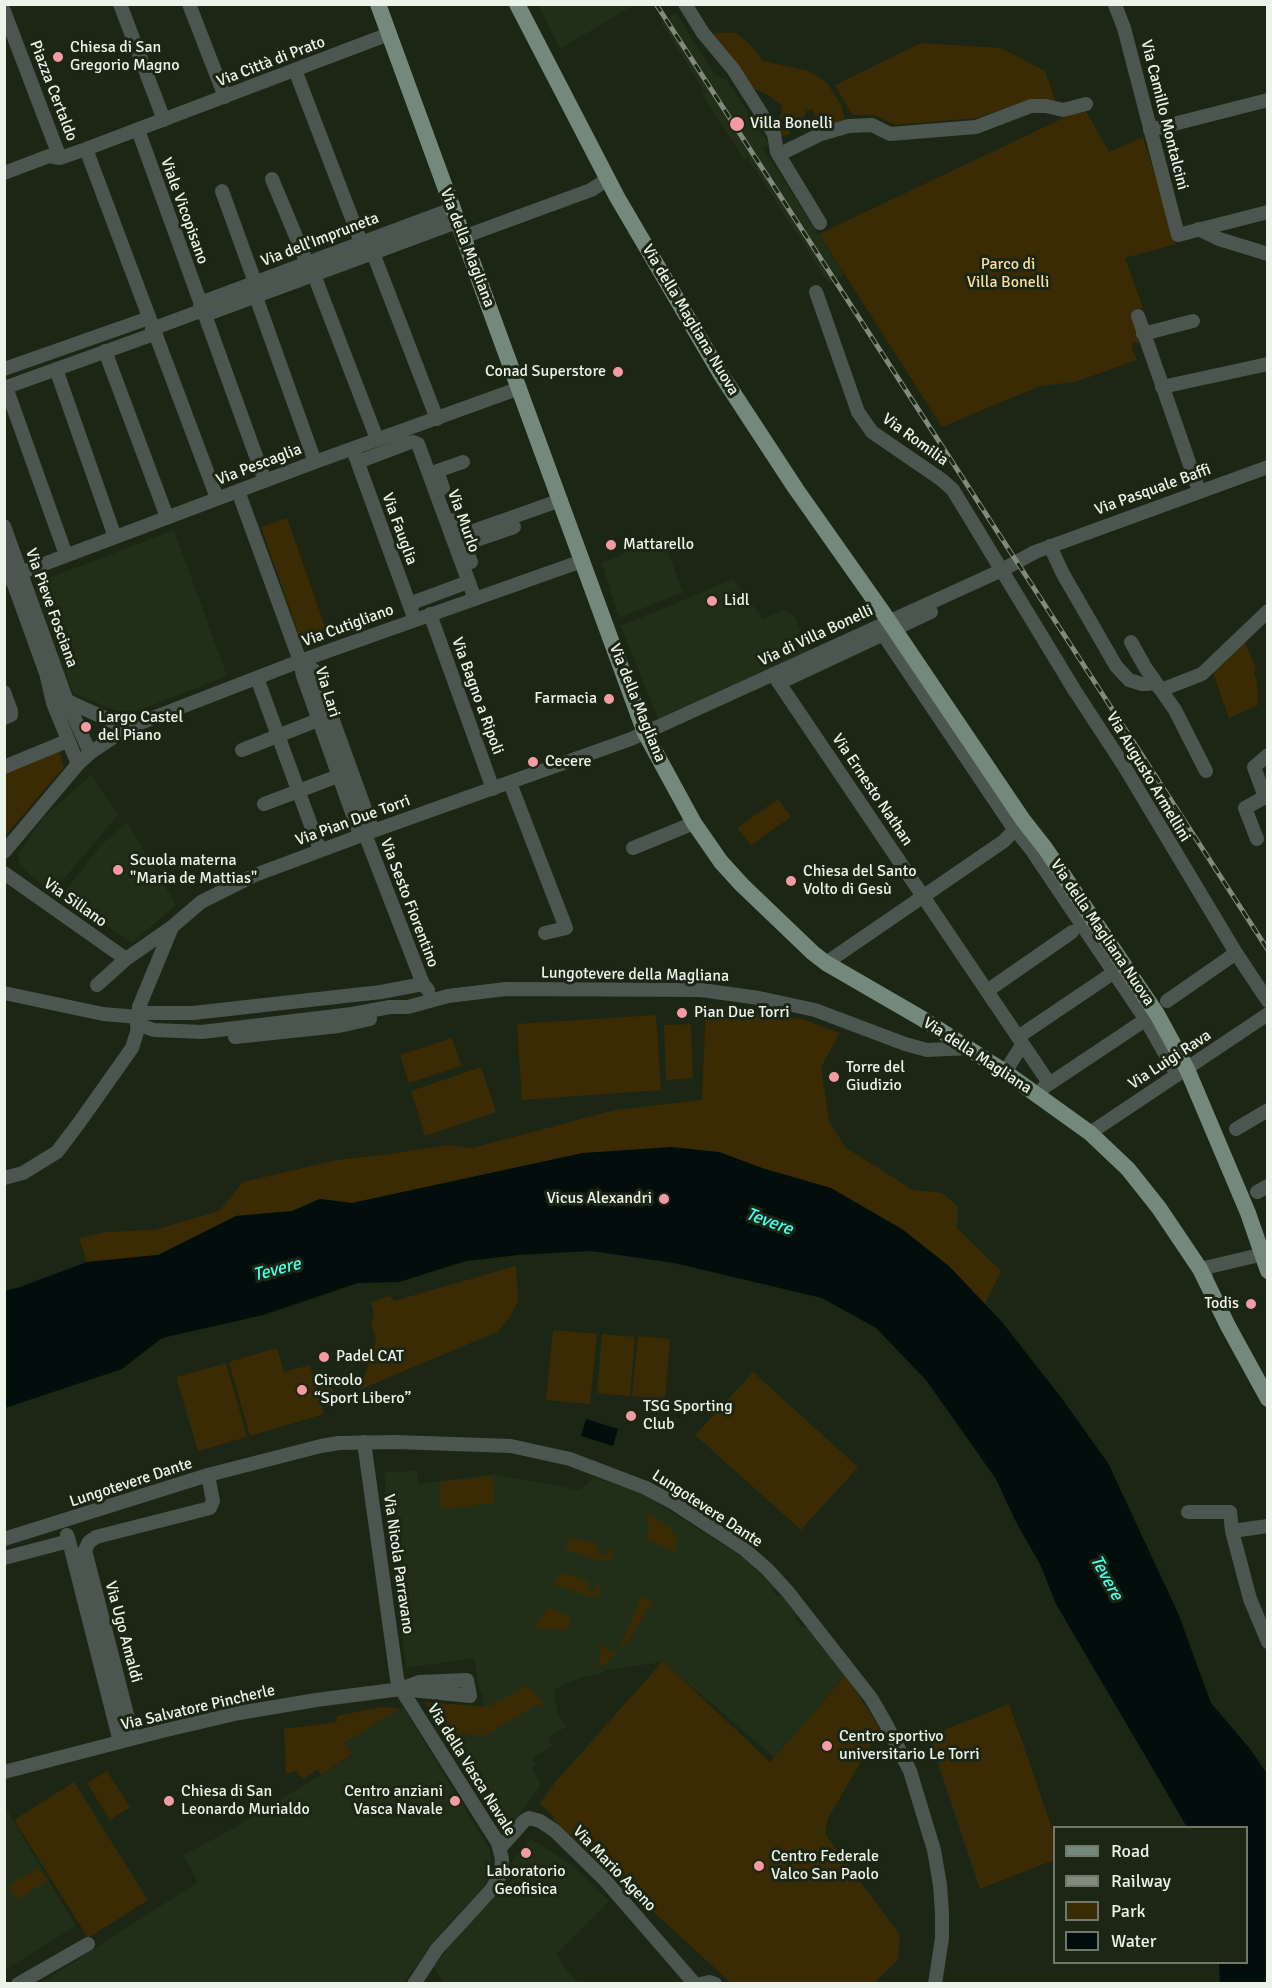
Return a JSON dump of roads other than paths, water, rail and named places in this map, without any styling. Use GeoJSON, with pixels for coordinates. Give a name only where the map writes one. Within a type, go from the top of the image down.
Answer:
{"type":"FeatureCollection","features":[{"type":"Feature","properties":{"kind":"main road","name":"Via della Magliana"},"geometry":{"type":"LineString","coordinates":[[378,4],[645,733],[694,823],[721,861],[742,885],[798,941],[826,963],[1005,1072],[1090,1133],[1141,1184],[1200,1269],[1268,1399]]}},
{"type":"Feature","properties":{"kind":"main road","name":"Via della Magliana Nuova"},"geometry":{"type":"LineString","coordinates":[[517,4],[608,178],[720,373],[1019,825],[1045,848],[1157,1014],[1242,1197],[1265,1253],[1268,1271]]}},
{"type":"Feature","properties":{"kind":"street"},"geometry":{"type":"LineString","coordinates":[[120,4],[164,120],[138,130]]}},
{"type":"Feature","properties":{"kind":"street"},"geometry":{"type":"LineString","coordinates":[[189,4],[225,97]]}},
{"type":"Feature","properties":{"kind":"street"},"geometry":{"type":"LineString","coordinates":[[686,4],[704,33],[734,69],[774,134],[777,145],[789,148],[821,134],[849,126],[873,125],[890,134],[976,127],[1031,106],[1046,106],[1063,110],[1086,104]]}},
{"type":"Feature","properties":{"kind":"street","name":"Via Camillo Montalcini"},"geometry":{"type":"LineString","coordinates":[[1115,5],[1123,25],[1178,235],[1198,229]]}},
{"type":"Feature","properties":{"kind":"street","name":"Piazza Certaldo"},"geometry":{"type":"LineString","coordinates":[[4,11],[60,158],[138,130]]}},
{"type":"Feature","properties":{"kind":"street","name":"Via Città di Prato"},"geometry":{"type":"LineString","coordinates":[[164,120],[389,34]]}},
{"type":"Feature","properties":{"kind":"street"},"geometry":{"type":"LineString","coordinates":[[295,70],[361,242]]}},
{"type":"Feature","properties":{"kind":"street"},"geometry":{"type":"LineString","coordinates":[[1150,130],[1268,100]]}},
{"type":"Feature","properties":{"kind":"street","name":"Viale Vicopisano"},"geometry":{"type":"LineString","coordinates":[[138,130],[265,481]]}},
{"type":"Feature","properties":{"kind":"street"},"geometry":{"type":"LineString","coordinates":[[789,148],[820,223]]}},
{"type":"Feature","properties":{"kind":"street"},"geometry":{"type":"LineString","coordinates":[[86,149],[218,498]]}},
{"type":"Feature","properties":{"kind":"street"},"geometry":{"type":"LineString","coordinates":[[4,173],[49,156],[60,158],[60,161],[56,163],[4,182]]}},
{"type":"Feature","properties":{"kind":"street"},"geometry":{"type":"LineString","coordinates":[[458,223],[591,190],[608,178]]}},
{"type":"Feature","properties":{"kind":"street"},"geometry":{"type":"LineString","coordinates":[[272,179],[307,262]]}},
{"type":"Feature","properties":{"kind":"street"},"geometry":{"type":"LineString","coordinates":[[222,191],[255,282]]}},
{"type":"Feature","properties":{"kind":"street"},"geometry":{"type":"LineString","coordinates":[[1198,229],[1268,212]]}},
{"type":"Feature","properties":{"kind":"street","name":"Via dell'Impruneta"},"geometry":{"type":"LineString","coordinates":[[203,309],[255,282],[361,242],[458,223]]}},
{"type":"Feature","properties":{"kind":"street","name":"Via dell'Impruneta"},"geometry":{"type":"LineString","coordinates":[[4,369],[152,327],[203,309],[256,297],[458,223]]}},
{"type":"Feature","properties":{"kind":"street"},"geometry":{"type":"LineString","coordinates":[[1198,229],[1219,239],[1268,254]]}},
{"type":"Feature","properties":{"kind":"street"},"geometry":{"type":"LineString","coordinates":[[373,253],[437,419]]}},
{"type":"Feature","properties":{"kind":"street"},"geometry":{"type":"LineString","coordinates":[[314,275],[377,439]]}},
{"type":"Feature","properties":{"kind":"street","name":"Via Romilia"},"geometry":{"type":"LineString","coordinates":[[816,292],[858,412],[872,432],[951,488],[1000,571]]}},
{"type":"Feature","properties":{"kind":"street"},"geometry":{"type":"LineString","coordinates":[[256,297],[315,462]]}},
{"type":"Feature","properties":{"kind":"street"},"geometry":{"type":"LineString","coordinates":[[1138,316],[1199,491]]}},
{"type":"Feature","properties":{"kind":"street"},"geometry":{"type":"LineString","coordinates":[[1143,334],[1193,321]]}},
{"type":"Feature","properties":{"kind":"street","name":"Via dell'Impruneta"},"geometry":{"type":"LineString","coordinates":[[5,387],[105,351],[152,327]]}},
{"type":"Feature","properties":{"kind":"street"},"geometry":{"type":"LineString","coordinates":[[105,351],[167,517]]}},
{"type":"Feature","properties":{"kind":"street"},"geometry":{"type":"LineString","coordinates":[[1162,387],[1268,364]]}},
{"type":"Feature","properties":{"kind":"street"},"geometry":{"type":"LineString","coordinates":[[56,369],[115,537]]}},
{"type":"Feature","properties":{"kind":"street"},"geometry":{"type":"LineString","coordinates":[[5,387],[66,555]]}},
{"type":"Feature","properties":{"kind":"street","name":"Via Pescaglia"},"geometry":{"type":"LineString","coordinates":[[10,575],[315,462],[356,455],[377,439],[520,388]]}},
{"type":"Feature","properties":{"kind":"street","name":"Via Murlo"},"geometry":{"type":"LineString","coordinates":[[356,455],[413,442],[418,444],[474,589]]}},
{"type":"Feature","properties":{"kind":"street","name":"Via Fauglia"},"geometry":{"type":"LineString","coordinates":[[356,455],[415,620]]}},
{"type":"Feature","properties":{"kind":"street"},"geometry":{"type":"LineString","coordinates":[[463,462],[437,471],[459,536],[562,504]]}},
{"type":"Feature","properties":{"kind":"street","name":"Via Pasquale Baffi"},"geometry":{"type":"LineString","coordinates":[[1050,546],[1268,467]]}},
{"type":"Feature","properties":{"kind":"street","name":"Via Lari"},"geometry":{"type":"LineString","coordinates":[[238,491],[300,661],[303,676],[338,776],[366,833]]}},
{"type":"Feature","properties":{"kind":"street"},"geometry":{"type":"LineString","coordinates":[[409,604],[474,589],[464,544],[562,504]]}},
{"type":"Feature","properties":{"kind":"street","name":"Via Pieve Fosciana"},"geometry":{"type":"LineString","coordinates":[[4,526],[10,575]]}},
{"type":"Feature","properties":{"kind":"street"},"geometry":{"type":"LineString","coordinates":[[1050,546],[1063,574],[1116,666],[1129,680],[1142,684],[1155,686],[1202,674],[1268,611]]}},
{"type":"Feature","properties":{"kind":"street","name":"Via di Villa Bonelli"},"geometry":{"type":"LineString","coordinates":[[645,733],[776,679],[888,628],[1030,554],[1050,546]]}},
{"type":"Feature","properties":{"kind":"street","name":"Via Pieve Fosciana"},"geometry":{"type":"LineString","coordinates":[[4,557],[46,673],[60,702]]}},
{"type":"Feature","properties":{"kind":"street","name":"Via Cutigliano"},"geometry":{"type":"LineString","coordinates":[[127,728],[430,614],[474,589],[582,561]]}},
{"type":"Feature","properties":{"kind":"street","name":"Via Augusto Armellini"},"geometry":{"type":"LineString","coordinates":[[1000,571],[1124,766],[1236,953],[1268,1001]]}},
{"type":"Feature","properties":{"kind":"street","name":"Via Bagno a Ripoli"},"geometry":{"type":"LineString","coordinates":[[430,614],[493,789]]}},
{"type":"Feature","properties":{"kind":"street"},"geometry":{"type":"LineString","coordinates":[[1131,642],[1155,686],[1199,753],[1206,771]]}},
{"type":"Feature","properties":{"kind":"street"},"geometry":{"type":"LineString","coordinates":[[300,661],[315,671],[366,833]]}},
{"type":"Feature","properties":{"kind":"street"},"geometry":{"type":"LineString","coordinates":[[257,678],[320,850]]}},
{"type":"Feature","properties":{"kind":"street","name":"Via Ernesto Nathan"},"geometry":{"type":"LineString","coordinates":[[776,679],[1049,1083]]}},
{"type":"Feature","properties":{"kind":"street"},"geometry":{"type":"LineString","coordinates":[[4,692],[11,711],[10,715],[4,718]]}},
{"type":"Feature","properties":{"kind":"street"},"geometry":{"type":"LineString","coordinates":[[60,702],[127,728]]}},
{"type":"Feature","properties":{"kind":"street"},"geometry":{"type":"LineString","coordinates":[[60,702],[68,741],[78,764]]}},
{"type":"Feature","properties":{"kind":"street"},"geometry":{"type":"LineString","coordinates":[[60,702],[90,753]]}},
{"type":"Feature","properties":{"kind":"street"},"geometry":{"type":"LineString","coordinates":[[242,750],[318,720]]}},
{"type":"Feature","properties":{"kind":"street"},"geometry":{"type":"LineString","coordinates":[[4,852],[78,764],[127,728]]}},
{"type":"Feature","properties":{"kind":"street","name":"Via Pian Due Torri"},"geometry":{"type":"LineString","coordinates":[[97,985],[126,959],[172,927],[190,910],[220,891],[320,850],[645,733]]}},
{"type":"Feature","properties":{"kind":"street"},"geometry":{"type":"LineString","coordinates":[[4,767],[68,741]]}},
{"type":"Feature","properties":{"kind":"street"},"geometry":{"type":"LineString","coordinates":[[1257,838],[1245,808],[1266,796],[1254,767],[1268,755]]}},
{"type":"Feature","properties":{"kind":"street"},"geometry":{"type":"LineString","coordinates":[[264,804],[338,776]]}},
{"type":"Feature","properties":{"kind":"street"},"geometry":{"type":"LineString","coordinates":[[510,783],[566,928],[545,933]]}},
{"type":"Feature","properties":{"kind":"street"},"geometry":{"type":"LineString","coordinates":[[633,848],[694,823]]}},
{"type":"Feature","properties":{"kind":"street"},"geometry":{"type":"LineString","coordinates":[[826,963],[1004,841],[1019,825]]}},
{"type":"Feature","properties":{"kind":"street","name":"Via Sesto Fiorentino"},"geometry":{"type":"LineString","coordinates":[[366,833],[423,984]]}},
{"type":"Feature","properties":{"kind":"street","name":"Via Sillano"},"geometry":{"type":"LineString","coordinates":[[4,873],[126,959]]}},
{"type":"Feature","properties":{"kind":"street"},"geometry":{"type":"LineString","coordinates":[[4,1178],[23,1173],[57,1152],[132,1048],[145,990],[172,927]]}},
{"type":"Feature","properties":{"kind":"street"},"geometry":{"type":"LineString","coordinates":[[987,991],[1072,932]]}},
{"type":"Feature","properties":{"kind":"street"},"geometry":{"type":"LineString","coordinates":[[1167,1001],[1236,953]]}},
{"type":"Feature","properties":{"kind":"street"},"geometry":{"type":"LineString","coordinates":[[1005,1072],[1020,1041],[1107,977]]}},
{"type":"Feature","properties":{"kind":"street"},"geometry":{"type":"LineString","coordinates":[[423,984],[436,999]]}},
{"type":"Feature","properties":{"kind":"street","name":"Lungotevere della Magliana"},"geometry":{"type":"LineString","coordinates":[[4,993],[103,1014],[138,1018],[381,992],[423,984]]}},
{"type":"Feature","properties":{"kind":"street","name":"Lungotevere della Magliana"},"geometry":{"type":"LineString","coordinates":[[138,1018],[154,1030],[202,1032],[352,1014],[390,1007],[408,1007],[448,996],[522,989],[573,991],[667,989],[732,993],[815,1010],[927,1050],[969,1048]]}},
{"type":"Feature","properties":{"kind":"street","name":"Via Luigi Rava"},"geometry":{"type":"LineString","coordinates":[[1090,1133],[1268,1014]]}},
{"type":"Feature","properties":{"kind":"street"},"geometry":{"type":"LineString","coordinates":[[1035,1094],[1139,1024]]}},
{"type":"Feature","properties":{"kind":"street"},"geometry":{"type":"LineString","coordinates":[[1236,1129],[1268,1110]]}},
{"type":"Feature","properties":{"kind":"street"},"geometry":{"type":"LineString","coordinates":[[1200,1269],[1265,1253]]}},
{"type":"Feature","properties":{"kind":"street","name":"Via della Magliana"},"geometry":{"type":"LineString","coordinates":[[1200,1269],[1268,1381]]}},
{"type":"Feature","properties":{"kind":"street","name":"Lungotevere Dante"},"geometry":{"type":"LineString","coordinates":[[4,1539],[208,1475],[321,1446],[364,1442],[484,1444],[529,1449],[570,1459],[632,1481],[666,1498],[744,1550],[767,1569],[788,1592],[871,1698],[909,1771],[934,1850],[940,1885],[942,1938],[935,1983]]}},
{"type":"Feature","properties":{"kind":"street","name":"Via Nicola Parravano"},"geometry":{"type":"LineString","coordinates":[[364,1442],[397,1679],[401,1689]]}},
{"type":"Feature","properties":{"kind":"street","name":"Lungotevere Dante"},"geometry":{"type":"LineString","coordinates":[[96,1537],[210,1508],[213,1501],[208,1475]]}},
{"type":"Feature","properties":{"kind":"street"},"geometry":{"type":"LineString","coordinates":[[1188,1512],[1230,1512],[1250,1599],[1268,1642]]}},
{"type":"Feature","properties":{"kind":"street","name":"Lungotevere Dante"},"geometry":{"type":"LineString","coordinates":[[64,1522],[69,1541]]}},
{"type":"Feature","properties":{"kind":"street"},"geometry":{"type":"LineString","coordinates":[[1233,1531],[1268,1526]]}},
{"type":"Feature","properties":{"kind":"street","name":"Via Ugo Amaldi"},"geometry":{"type":"LineString","coordinates":[[96,1537],[85,1550],[105,1652],[127,1740]]}},
{"type":"Feature","properties":{"kind":"street"},"geometry":{"type":"LineString","coordinates":[[4,1558],[69,1541]]}},
{"type":"Feature","properties":{"kind":"street","name":"Via Ugo Amaldi"},"geometry":{"type":"LineString","coordinates":[[69,1541],[105,1652]]}},
{"type":"Feature","properties":{"kind":"street","name":"Via Salvatore Pincherle"},"geometry":{"type":"LineString","coordinates":[[4,1772],[239,1713],[401,1689]]}},
{"type":"Feature","properties":{"kind":"street","name":"Via della Vasca Navale"},"geometry":{"type":"LineString","coordinates":[[401,1689],[500,1848],[502,1866],[495,1883],[437,1949],[414,1983]]}},
{"type":"Feature","properties":{"kind":"street","name":"Via Mario Ageno"},"geometry":{"type":"LineString","coordinates":[[500,1848],[529,1818],[540,1821],[555,1831],[604,1879],[694,1983]]}},
{"type":"Feature","properties":{"kind":"street"},"geometry":{"type":"LineString","coordinates":[[18,1983],[88,1944]]}},
{"type":"Feature","properties":{"kind":"street"},"geometry":{"type":"LineString","coordinates":[[701,1983],[715,1983]]}},
{"type":"Feature","properties":{"kind":"water","name":"Tevere"},"geometry":{"type":"Polygon","coordinates":[[[671,1147],[719,1152],[762,1168],[831,1188],[902,1229],[949,1266],[1002,1322],[1060,1396],[1108,1463],[1178,1613],[1211,1703],[1251,1750],[1267,1774],[1267,1983],[1220,1983],[1219,1964],[1248,1964],[1248,1826],[1186,1826],[1056,1604],[1040,1564],[1016,1522],[996,1479],[926,1380],[876,1328],[822,1298],[674,1263],[591,1251],[518,1255],[466,1261],[399,1282],[358,1283],[263,1315],[162,1338],[122,1369],[5,1408],[5,1291],[87,1262],[158,1255],[236,1216],[292,1211],[320,1199],[352,1203],[583,1153],[671,1147]]]}},
{"type":"Feature","properties":{"kind":"water"},"geometry":{"type":"Polygon","coordinates":[[[586,1419],[618,1429],[613,1446],[581,1436],[586,1419]]]}},
{"type":"Feature","properties":{"kind":"railway"},"geometry":{"type":"LineString","coordinates":[[656,4],[1268,950]]}},
{"type":"Feature","properties":{"kind":"place","name":"Chiesa di San Gregorio Magno"},"geometry":{"type":"Point","coordinates":[58,57]}},
{"type":"Feature","properties":{"kind":"place","name":"Villa Bonelli"},"geometry":{"type":"Point","coordinates":[737,124]}},
{"type":"Feature","properties":{"kind":"place","name":"Conad Superstore"},"geometry":{"type":"Point","coordinates":[618,372]}},
{"type":"Feature","properties":{"kind":"place","name":"Mattarello"},"geometry":{"type":"Point","coordinates":[611,545]}},
{"type":"Feature","properties":{"kind":"place","name":"Lidl"},"geometry":{"type":"Point","coordinates":[712,601]}},
{"type":"Feature","properties":{"kind":"place","name":"Farmacia"},"geometry":{"type":"Point","coordinates":[609,699]}},
{"type":"Feature","properties":{"kind":"place","name":"Largo Castel del Piano"},"geometry":{"type":"Point","coordinates":[86,727]}},
{"type":"Feature","properties":{"kind":"place","name":"Cecere"},"geometry":{"type":"Point","coordinates":[533,762]}},
{"type":"Feature","properties":{"kind":"place","name":"Scuola materna \"Maria de Mattias\""},"geometry":{"type":"Point","coordinates":[118,870]}},
{"type":"Feature","properties":{"kind":"place","name":"Chiesa del Santo Volto di Gesù"},"geometry":{"type":"Point","coordinates":[791,881]}},
{"type":"Feature","properties":{"kind":"place","name":"Pian Due Torri"},"geometry":{"type":"Point","coordinates":[682,1013]}},
{"type":"Feature","properties":{"kind":"place","name":"Torre del Giudizio"},"geometry":{"type":"Point","coordinates":[834,1077]}},
{"type":"Feature","properties":{"kind":"place","name":"Vicus Alexandri"},"geometry":{"type":"Point","coordinates":[664,1199]}},
{"type":"Feature","properties":{"kind":"place","name":"Todis"},"geometry":{"type":"Point","coordinates":[1251,1304]}},
{"type":"Feature","properties":{"kind":"place","name":"Padel CAT"},"geometry":{"type":"Point","coordinates":[324,1357]}},
{"type":"Feature","properties":{"kind":"place","name":"Circolo “Sport Libero”"},"geometry":{"type":"Point","coordinates":[302,1390]}},
{"type":"Feature","properties":{"kind":"place","name":"TSG Sporting Club"},"geometry":{"type":"Point","coordinates":[631,1416]}},
{"type":"Feature","properties":{"kind":"place","name":"Centro sportivo universitario Le Torri"},"geometry":{"type":"Point","coordinates":[827,1746]}},
{"type":"Feature","properties":{"kind":"place","name":"Chiesa di San Leonardo Murialdo"},"geometry":{"type":"Point","coordinates":[169,1801]}},
{"type":"Feature","properties":{"kind":"place","name":"Centro anziani Vasca Navale"},"geometry":{"type":"Point","coordinates":[455,1801]}},
{"type":"Feature","properties":{"kind":"place","name":"Laboratorio Geofisica"},"geometry":{"type":"Point","coordinates":[526,1853]}},
{"type":"Feature","properties":{"kind":"place","name":"Centro Federale Valco San Paolo"},"geometry":{"type":"Point","coordinates":[759,1866]}},
{"type":"Feature","properties":{"kind":"park label","name":"Parco di Villa Bonelli"},"geometry":{"type":"Point","coordinates":[1008,274]}}]}
